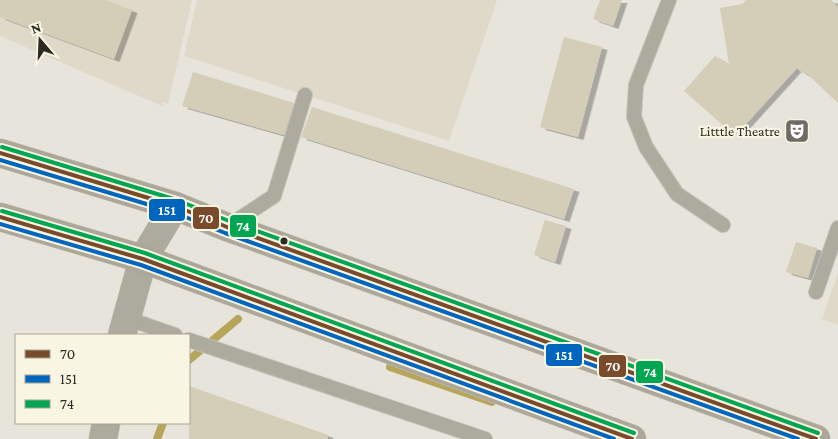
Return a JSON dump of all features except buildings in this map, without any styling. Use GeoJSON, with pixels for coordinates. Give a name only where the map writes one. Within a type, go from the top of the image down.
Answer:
{"type":"FeatureCollection","features":[{"type":"Feature","properties":{"kind":"highway"},"geometry":{"type":"LineString","coordinates":[[0,154],[175,206],[226,227],[816,439]]}},
{"type":"Feature","properties":{"kind":"highway"},"geometry":{"type":"LineString","coordinates":[[0,217],[143,259],[632,439]]}},
{"type":"Feature","properties":{"kind":"street"},"geometry":{"type":"LineString","coordinates":[[124,327],[143,259],[175,206]]}},
{"type":"Feature","properties":{"kind":"street"},"geometry":{"type":"LineString","coordinates":[[103,439],[106,424]]}},
{"type":"Feature","properties":{"kind":"lane"},"geometry":{"type":"LineString","coordinates":[[669,0],[636,84],[634,117],[646,147],[677,194],[723,225]]}},
{"type":"Feature","properties":{"kind":"lane"},"geometry":{"type":"LineString","coordinates":[[226,227],[274,196],[305,95]]}},
{"type":"Feature","properties":{"kind":"lane"},"geometry":{"type":"LineString","coordinates":[[816,292],[838,228]]}},
{"type":"Feature","properties":{"kind":"lane"},"geometry":{"type":"LineString","coordinates":[[124,327],[169,334]]}},
{"type":"Feature","properties":{"kind":"lane"},"geometry":{"type":"LineString","coordinates":[[190,340],[485,439]]}},
{"type":"Feature","properties":{"kind":"shaded area"},"geometry":{"type":"Polygon","coordinates":[[[0,0],[192,0],[168,104],[163,102],[162,106],[0,36],[0,0]]]}},
{"type":"Feature","properties":{"kind":"shaded area"},"geometry":{"type":"Polygon","coordinates":[[[197,0],[497,0],[449,141],[184,56],[197,0]]]}},
{"type":"Feature","properties":{"kind":"shaded area"},"geometry":{"type":"Polygon","coordinates":[[[838,273],[838,325],[822,319],[838,273]]]}},
{"type":"Feature","properties":{"kind":"waterway"},"geometry":{"type":"LineString","coordinates":[[190,359],[238,319]]}},
{"type":"Feature","properties":{"kind":"waterway"},"geometry":{"type":"LineString","coordinates":[[390,367],[492,402]]}},
{"type":"Feature","properties":{"kind":"waterway"},"geometry":{"type":"LineString","coordinates":[[157,439],[163,424]]}},
{"type":"Feature","properties":{"kind":"transit line","name":"74"},"geometry":{"type":"LineString","coordinates":[[2,147],[177,200],[229,221],[818,433]]}},
{"type":"Feature","properties":{"kind":"transit line","name":"70"},"geometry":{"type":"LineString","coordinates":[[0,153],[175,206],[227,227],[816,439]]}},
{"type":"Feature","properties":{"kind":"transit line","name":"151"},"geometry":{"type":"LineString","coordinates":[[0,160],[173,212],[225,233],[798,439]]}},
{"type":"Feature","properties":{"kind":"transit line","name":"74"},"geometry":{"type":"LineString","coordinates":[[2,211],[145,253],[634,433]]}},
{"type":"Feature","properties":{"kind":"transit line","name":"70"},"geometry":{"type":"LineString","coordinates":[[0,217],[143,259],[632,439]]}},
{"type":"Feature","properties":{"kind":"transit line","name":"151"},"geometry":{"type":"LineString","coordinates":[[0,224],[141,265],[614,439]]}},
{"type":"Feature","properties":{"kind":"place","name":"Litttle Theatre"},"geometry":{"type":"Point","coordinates":[797,131]}}]}
